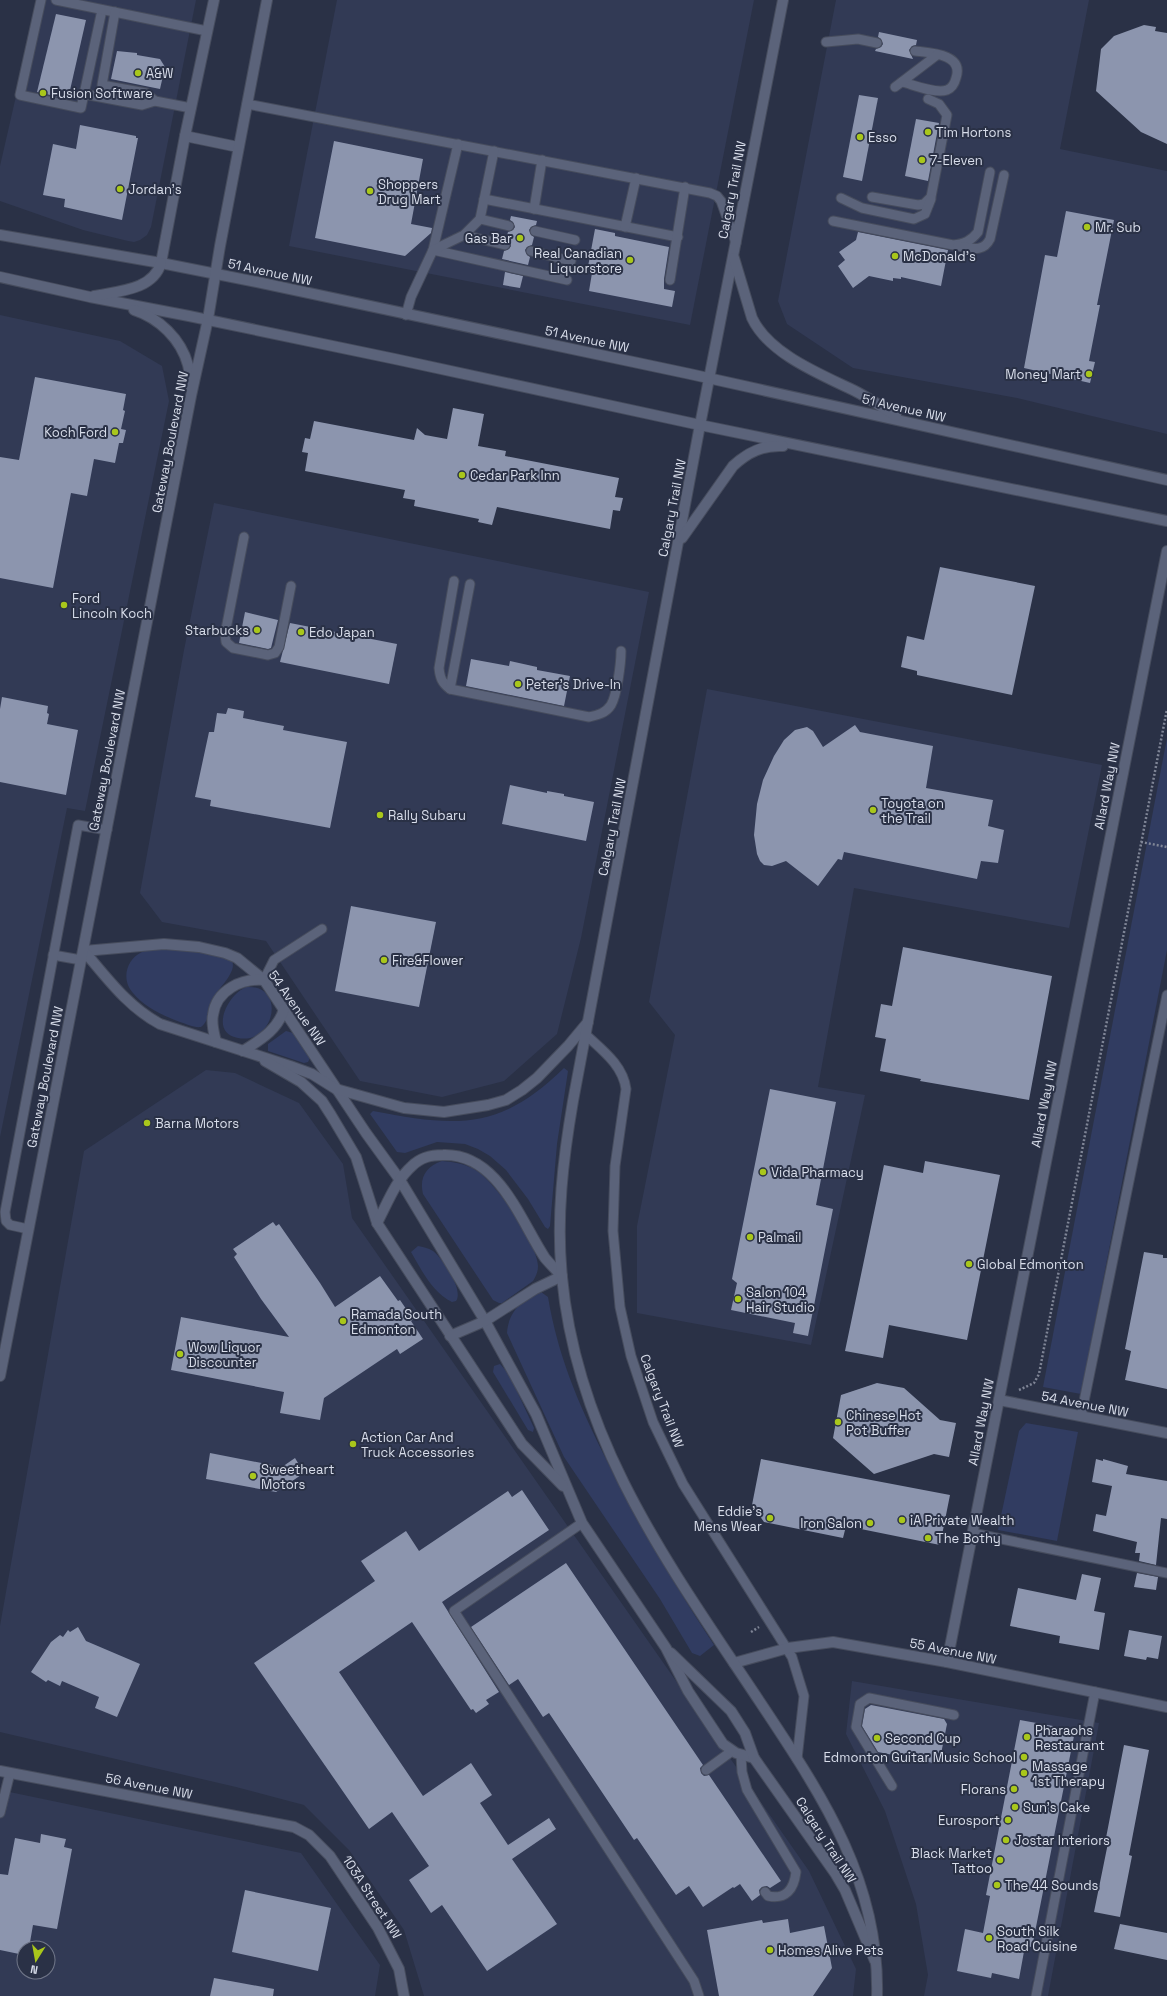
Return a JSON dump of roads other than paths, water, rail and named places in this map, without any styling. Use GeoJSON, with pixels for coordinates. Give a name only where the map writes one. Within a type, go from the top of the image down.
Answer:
{"type":"FeatureCollection","features":[{"type":"Feature","properties":{"kind":"main road"},"geometry":{"type":"LineString","coordinates":[[90,297],[137,287],[146,283],[156,275],[161,263],[185,136],[214,0]]}},
{"type":"Feature","properties":{"kind":"main road","name":"Gateway Boulevard NW"},"geometry":{"type":"LineString","coordinates":[[0,1376],[191,396],[208,319],[238,148],[267,0]]}},
{"type":"Feature","properties":{"kind":"main road","name":"Calgary Trail NW"},"geometry":{"type":"LineString","coordinates":[[783,0],[700,425],[585,1034],[564,1165],[560,1225],[562,1276],[568,1325],[581,1373],[590,1404],[616,1470],[658,1547],[797,1759],[831,1815],[857,1871],[872,1930],[876,1965],[877,1996]]}},
{"type":"Feature","properties":{"kind":"main road"},"geometry":{"type":"LineString","coordinates":[[185,136],[238,148]]}},
{"type":"Feature","properties":{"kind":"main road","name":"51 Avenue NW"},"geometry":{"type":"LineString","coordinates":[[0,235],[215,273],[406,315],[710,378],[1167,480]]}},
{"type":"Feature","properties":{"kind":"main road"},"geometry":{"type":"LineString","coordinates":[[733,256],[755,326],[770,342],[812,370],[856,392],[903,420]]}},
{"type":"Feature","properties":{"kind":"main road"},"geometry":{"type":"LineString","coordinates":[[0,276],[90,297],[208,319],[700,425],[1167,521]]}},
{"type":"Feature","properties":{"kind":"main road"},"geometry":{"type":"LineString","coordinates":[[90,297],[144,313],[170,332],[177,341],[189,365],[191,396]]}},
{"type":"Feature","properties":{"kind":"main road"},"geometry":{"type":"LineString","coordinates":[[679,541],[725,475],[743,458],[759,449],[772,446],[816,448]]}},
{"type":"Feature","properties":{"kind":"main road","name":"Allard Way NW"},"geometry":{"type":"LineString","coordinates":[[947,1662],[1167,551]]}},
{"type":"Feature","properties":{"kind":"main road","name":"54 Avenue NW"},"geometry":{"type":"LineString","coordinates":[[83,956],[164,944],[199,946],[225,952],[237,958],[264,980],[336,1089]]}},
{"type":"Feature","properties":{"kind":"main road","name":"Calgary Trail NW"},"geometry":{"type":"LineString","coordinates":[[83,956],[124,998],[146,1016],[176,1030],[312,1074],[336,1089],[382,1103],[425,1111],[444,1112],[488,1106],[506,1100],[537,1078],[568,1046],[588,1022]]}},
{"type":"Feature","properties":{"kind":"main road"},"geometry":{"type":"LineString","coordinates":[[216,1042],[212,1023],[213,1013],[220,998],[234,985],[252,979],[264,980]]}},
{"type":"Feature","properties":{"kind":"main road"},"geometry":{"type":"LineString","coordinates":[[243,1051],[258,1043],[271,1031],[282,1017],[284,1009]]}},
{"type":"Feature","properties":{"kind":"main road","name":"Calgary Trail NW"},"geometry":{"type":"LineString","coordinates":[[258,1056],[277,1070],[302,1082],[325,1106],[356,1157],[377,1223],[522,1444],[567,1490]]}},
{"type":"Feature","properties":{"kind":"main road","name":"Calgary Trail NW"},"geometry":{"type":"LineString","coordinates":[[336,1089],[400,1180],[485,1321],[536,1414],[582,1523],[666,1648],[688,1691],[723,1744],[741,1756],[754,1758]]}},
{"type":"Feature","properties":{"kind":"main road"},"geometry":{"type":"LineString","coordinates":[[377,1223],[400,1180],[411,1166],[422,1158],[430,1155],[453,1154],[474,1162],[493,1177],[504,1189],[546,1260],[562,1276],[535,1289],[485,1321],[450,1336]]}},
{"type":"Feature","properties":{"kind":"main road","name":"54 Avenue NW"},"geometry":{"type":"LineString","coordinates":[[999,1400],[1167,1433]]}},
{"type":"Feature","properties":{"kind":"main road","name":"55 Avenue NW"},"geometry":{"type":"LineString","coordinates":[[734,1663],[788,1648],[833,1642],[947,1662],[1167,1707]]}},
{"type":"Feature","properties":{"kind":"main road","name":"Calgary Trail NW"},"geometry":{"type":"LineString","coordinates":[[666,1648],[731,1711],[745,1734],[754,1758],[836,1873],[845,1890],[876,1965]]}},
{"type":"Feature","properties":{"kind":"main road","name":"56 Avenue NW"},"geometry":{"type":"LineString","coordinates":[[5,1772],[294,1827]]}},
{"type":"Feature","properties":{"kind":"main road","name":"103A Street NW"},"geometry":{"type":"LineString","coordinates":[[294,1827],[309,1835],[330,1856],[378,1928],[399,1969],[404,1996]]}},
{"type":"Feature","properties":{"kind":"lane"},"geometry":{"type":"LineString","coordinates":[[41,0],[20,95],[81,108],[102,10]]}},
{"type":"Feature","properties":{"kind":"lane"},"geometry":{"type":"LineString","coordinates":[[56,0],[207,31]]}},
{"type":"Feature","properties":{"kind":"lane"},"geometry":{"type":"LineString","coordinates":[[115,12],[102,85],[146,93],[155,101]]}},
{"type":"Feature","properties":{"kind":"lane"},"geometry":{"type":"LineString","coordinates":[[826,42],[858,39],[877,43]]}},
{"type":"Feature","properties":{"kind":"lane"},"geometry":{"type":"LineString","coordinates":[[915,50],[937,54],[949,57],[954,61],[958,74],[951,87],[947,90],[932,90],[898,84],[937,54]]}},
{"type":"Feature","properties":{"kind":"lane"},"geometry":{"type":"LineString","coordinates":[[84,94],[142,105],[155,101],[191,108]]}},
{"type":"Feature","properties":{"kind":"lane"},"geometry":{"type":"LineString","coordinates":[[841,198],[862,208],[914,219],[925,214],[931,197],[947,115],[939,104],[928,99]]}},
{"type":"Feature","properties":{"kind":"lane"},"geometry":{"type":"LineString","coordinates":[[247,104],[710,193],[717,196],[721,201],[736,243]]}},
{"type":"Feature","properties":{"kind":"lane"},"geometry":{"type":"LineString","coordinates":[[406,315],[411,297],[433,250],[458,144]]}},
{"type":"Feature","properties":{"kind":"lane"},"geometry":{"type":"LineString","coordinates":[[433,250],[464,235],[480,219],[494,151]]}},
{"type":"Feature","properties":{"kind":"lane"},"geometry":{"type":"LineString","coordinates":[[534,209],[542,160]]}},
{"type":"Feature","properties":{"kind":"lane"},"geometry":{"type":"LineString","coordinates":[[953,245],[962,245],[969,241],[978,232],[990,172]]}},
{"type":"Feature","properties":{"kind":"lane"},"geometry":{"type":"LineString","coordinates":[[833,221],[979,249],[988,244],[990,240],[1004,175]]}},
{"type":"Feature","properties":{"kind":"lane"},"geometry":{"type":"LineString","coordinates":[[625,227],[636,178]]}},
{"type":"Feature","properties":{"kind":"lane"},"geometry":{"type":"LineString","coordinates":[[670,280],[685,187]]}},
{"type":"Feature","properties":{"kind":"lane"},"geometry":{"type":"LineString","coordinates":[[872,197],[918,205],[924,204],[931,197]]}},
{"type":"Feature","properties":{"kind":"lane"},"geometry":{"type":"LineString","coordinates":[[484,199],[678,237]]}},
{"type":"Feature","properties":{"kind":"lane"},"geometry":{"type":"LineString","coordinates":[[480,219],[509,226]]}},
{"type":"Feature","properties":{"kind":"lane"},"geometry":{"type":"LineString","coordinates":[[535,231],[575,240]]}},
{"type":"Feature","properties":{"kind":"lane"},"geometry":{"type":"LineString","coordinates":[[464,235],[505,245]]}},
{"type":"Feature","properties":{"kind":"lane"},"geometry":{"type":"LineString","coordinates":[[433,250],[567,280]]}},
{"type":"Feature","properties":{"kind":"lane"},"geometry":{"type":"LineString","coordinates":[[531,251],[571,261]]}},
{"type":"Feature","properties":{"kind":"lane"},"geometry":{"type":"LineString","coordinates":[[244,537],[225,634],[226,642],[233,648],[268,655],[275,653],[279,647],[291,586]]}},
{"type":"Feature","properties":{"kind":"lane"},"geometry":{"type":"LineString","coordinates":[[454,581],[439,668],[440,677],[444,684],[450,688],[589,717],[597,716],[606,711],[612,704],[621,666],[621,651]]}},
{"type":"Feature","properties":{"kind":"lane"},"geometry":{"type":"LineString","coordinates":[[450,688],[470,584]]}},
{"type":"Feature","properties":{"kind":"lane"},"geometry":{"type":"LineString","coordinates":[[28,1229],[10,1225],[6,1221],[5,1212],[78,825],[107,830]]}},
{"type":"Feature","properties":{"kind":"lane"},"geometry":{"type":"LineString","coordinates":[[264,980],[274,960],[322,929]]}},
{"type":"Feature","properties":{"kind":"lane"},"geometry":{"type":"LineString","coordinates":[[53,955],[83,956]]}},
{"type":"Feature","properties":{"kind":"lane"},"geometry":{"type":"LineString","coordinates":[[1080,1416],[1167,995]]}},
{"type":"Feature","properties":{"kind":"lane","name":"Calgary Trail NW"},"geometry":{"type":"LineString","coordinates":[[585,1034],[610,1058],[624,1078],[626,1089],[615,1166],[613,1194],[614,1255],[624,1326],[642,1390],[667,1452],[687,1490],[788,1648],[804,1696],[797,1759]]}},
{"type":"Feature","properties":{"kind":"lane"},"geometry":{"type":"LineString","coordinates":[[582,1523],[454,1611],[694,1981],[699,1996]]}},
{"type":"Feature","properties":{"kind":"lane"},"geometry":{"type":"LineString","coordinates":[[972,1533],[1167,1573]]}},
{"type":"Feature","properties":{"kind":"lane"},"geometry":{"type":"LineString","coordinates":[[1036,1996],[1095,1692]]}},
{"type":"Feature","properties":{"kind":"lane"},"geometry":{"type":"LineString","coordinates":[[892,1786],[856,1727],[860,1704],[870,1698],[954,1715]]}},
{"type":"Feature","properties":{"kind":"lane"},"geometry":{"type":"LineString","coordinates":[[706,1770],[732,1751]]}},
{"type":"Feature","properties":{"kind":"lane"},"geometry":{"type":"LineString","coordinates":[[741,1756],[742,1772],[747,1790],[796,1872],[794,1886],[786,1895],[776,1898],[768,1896],[765,1892]]}},
{"type":"Feature","properties":{"kind":"lane"},"geometry":{"type":"LineString","coordinates":[[0,1813],[5,1772]]}},
{"type":"Feature","properties":{"kind":"place","name":"A&W"},"geometry":{"type":"Point","coordinates":[138,73]}},
{"type":"Feature","properties":{"kind":"place","name":"Fusion Software"},"geometry":{"type":"Point","coordinates":[43,93]}},
{"type":"Feature","properties":{"kind":"place","name":"Tim Hortons"},"geometry":{"type":"Point","coordinates":[928,132]}},
{"type":"Feature","properties":{"kind":"place","name":"Esso"},"geometry":{"type":"Point","coordinates":[860,137]}},
{"type":"Feature","properties":{"kind":"place","name":"7-Eleven"},"geometry":{"type":"Point","coordinates":[922,160]}},
{"type":"Feature","properties":{"kind":"place","name":"Jordan's"},"geometry":{"type":"Point","coordinates":[120,189]}},
{"type":"Feature","properties":{"kind":"place","name":"Shoppers Drug Mart"},"geometry":{"type":"Point","coordinates":[370,191]}},
{"type":"Feature","properties":{"kind":"place","name":"Mr. Sub"},"geometry":{"type":"Point","coordinates":[1087,227]}},
{"type":"Feature","properties":{"kind":"place","name":"Gas Bar"},"geometry":{"type":"Point","coordinates":[520,238]}},
{"type":"Feature","properties":{"kind":"place","name":"McDonald's"},"geometry":{"type":"Point","coordinates":[895,256]}},
{"type":"Feature","properties":{"kind":"place","name":"Real Canadian Liquorstore"},"geometry":{"type":"Point","coordinates":[630,260]}},
{"type":"Feature","properties":{"kind":"place","name":"Money Mart"},"geometry":{"type":"Point","coordinates":[1089,374]}},
{"type":"Feature","properties":{"kind":"place","name":"Koch Ford"},"geometry":{"type":"Point","coordinates":[115,432]}},
{"type":"Feature","properties":{"kind":"place","name":"Cedar Park Inn"},"geometry":{"type":"Point","coordinates":[462,475]}},
{"type":"Feature","properties":{"kind":"place","name":"Ford Lincoln Koch"},"geometry":{"type":"Point","coordinates":[64,605]}},
{"type":"Feature","properties":{"kind":"place","name":"Starbucks"},"geometry":{"type":"Point","coordinates":[257,630]}},
{"type":"Feature","properties":{"kind":"place","name":"Edo Japan"},"geometry":{"type":"Point","coordinates":[301,632]}},
{"type":"Feature","properties":{"kind":"place","name":"Peter's Drive-In"},"geometry":{"type":"Point","coordinates":[518,684]}},
{"type":"Feature","properties":{"kind":"place","name":"Toyota on the Trail"},"geometry":{"type":"Point","coordinates":[873,810]}},
{"type":"Feature","properties":{"kind":"place","name":"Rally Subaru"},"geometry":{"type":"Point","coordinates":[380,815]}},
{"type":"Feature","properties":{"kind":"place","name":"Fire&Flower"},"geometry":{"type":"Point","coordinates":[384,960]}},
{"type":"Feature","properties":{"kind":"place","name":"Barna Motors"},"geometry":{"type":"Point","coordinates":[147,1123]}},
{"type":"Feature","properties":{"kind":"place","name":"Vida Pharmacy"},"geometry":{"type":"Point","coordinates":[763,1172]}},
{"type":"Feature","properties":{"kind":"place","name":"Palmail"},"geometry":{"type":"Point","coordinates":[750,1237]}},
{"type":"Feature","properties":{"kind":"place","name":"Global Edmonton"},"geometry":{"type":"Point","coordinates":[969,1264]}},
{"type":"Feature","properties":{"kind":"place","name":"Salon 104 Hair Studio"},"geometry":{"type":"Point","coordinates":[738,1299]}},
{"type":"Feature","properties":{"kind":"place","name":"Ramada South Edmonton"},"geometry":{"type":"Point","coordinates":[343,1321]}},
{"type":"Feature","properties":{"kind":"place","name":"Wow Liquor Discounter"},"geometry":{"type":"Point","coordinates":[180,1354]}},
{"type":"Feature","properties":{"kind":"place","name":"Chinese Hot Pot Buffer"},"geometry":{"type":"Point","coordinates":[838,1422]}},
{"type":"Feature","properties":{"kind":"place","name":"Action Car And Truck Accessories"},"geometry":{"type":"Point","coordinates":[353,1444]}},
{"type":"Feature","properties":{"kind":"place","name":"Sweetheart Motors"},"geometry":{"type":"Point","coordinates":[253,1476]}},
{"type":"Feature","properties":{"kind":"place","name":"Eddie's Mens Wear"},"geometry":{"type":"Point","coordinates":[770,1518]}},
{"type":"Feature","properties":{"kind":"place","name":"iA Private Wealth"},"geometry":{"type":"Point","coordinates":[902,1520]}},
{"type":"Feature","properties":{"kind":"place","name":"Iron Salon"},"geometry":{"type":"Point","coordinates":[870,1523]}},
{"type":"Feature","properties":{"kind":"place","name":"The Bothy"},"geometry":{"type":"Point","coordinates":[928,1538]}},
{"type":"Feature","properties":{"kind":"place","name":"Pharaohs Restaurant"},"geometry":{"type":"Point","coordinates":[1027,1737]}},
{"type":"Feature","properties":{"kind":"place","name":"Second Cup"},"geometry":{"type":"Point","coordinates":[877,1738]}},
{"type":"Feature","properties":{"kind":"place","name":"Edmonton Guitar Music School"},"geometry":{"type":"Point","coordinates":[1024,1757]}},
{"type":"Feature","properties":{"kind":"place","name":"Massage 1st Therapy"},"geometry":{"type":"Point","coordinates":[1024,1773]}},
{"type":"Feature","properties":{"kind":"place","name":"Florans"},"geometry":{"type":"Point","coordinates":[1014,1789]}},
{"type":"Feature","properties":{"kind":"place","name":"Sun's Cake"},"geometry":{"type":"Point","coordinates":[1015,1807]}},
{"type":"Feature","properties":{"kind":"place","name":"Eurosport"},"geometry":{"type":"Point","coordinates":[1008,1820]}},
{"type":"Feature","properties":{"kind":"place","name":"Jostar Interiors"},"geometry":{"type":"Point","coordinates":[1006,1840]}},
{"type":"Feature","properties":{"kind":"place","name":"Black Market Tattoo"},"geometry":{"type":"Point","coordinates":[1000,1860]}},
{"type":"Feature","properties":{"kind":"place","name":"The 44 Sounds"},"geometry":{"type":"Point","coordinates":[997,1885]}},
{"type":"Feature","properties":{"kind":"place","name":"South Silk Road Cuisine"},"geometry":{"type":"Point","coordinates":[989,1938]}},
{"type":"Feature","properties":{"kind":"place","name":"Homes Alive Pets"},"geometry":{"type":"Point","coordinates":[770,1950]}}]}
